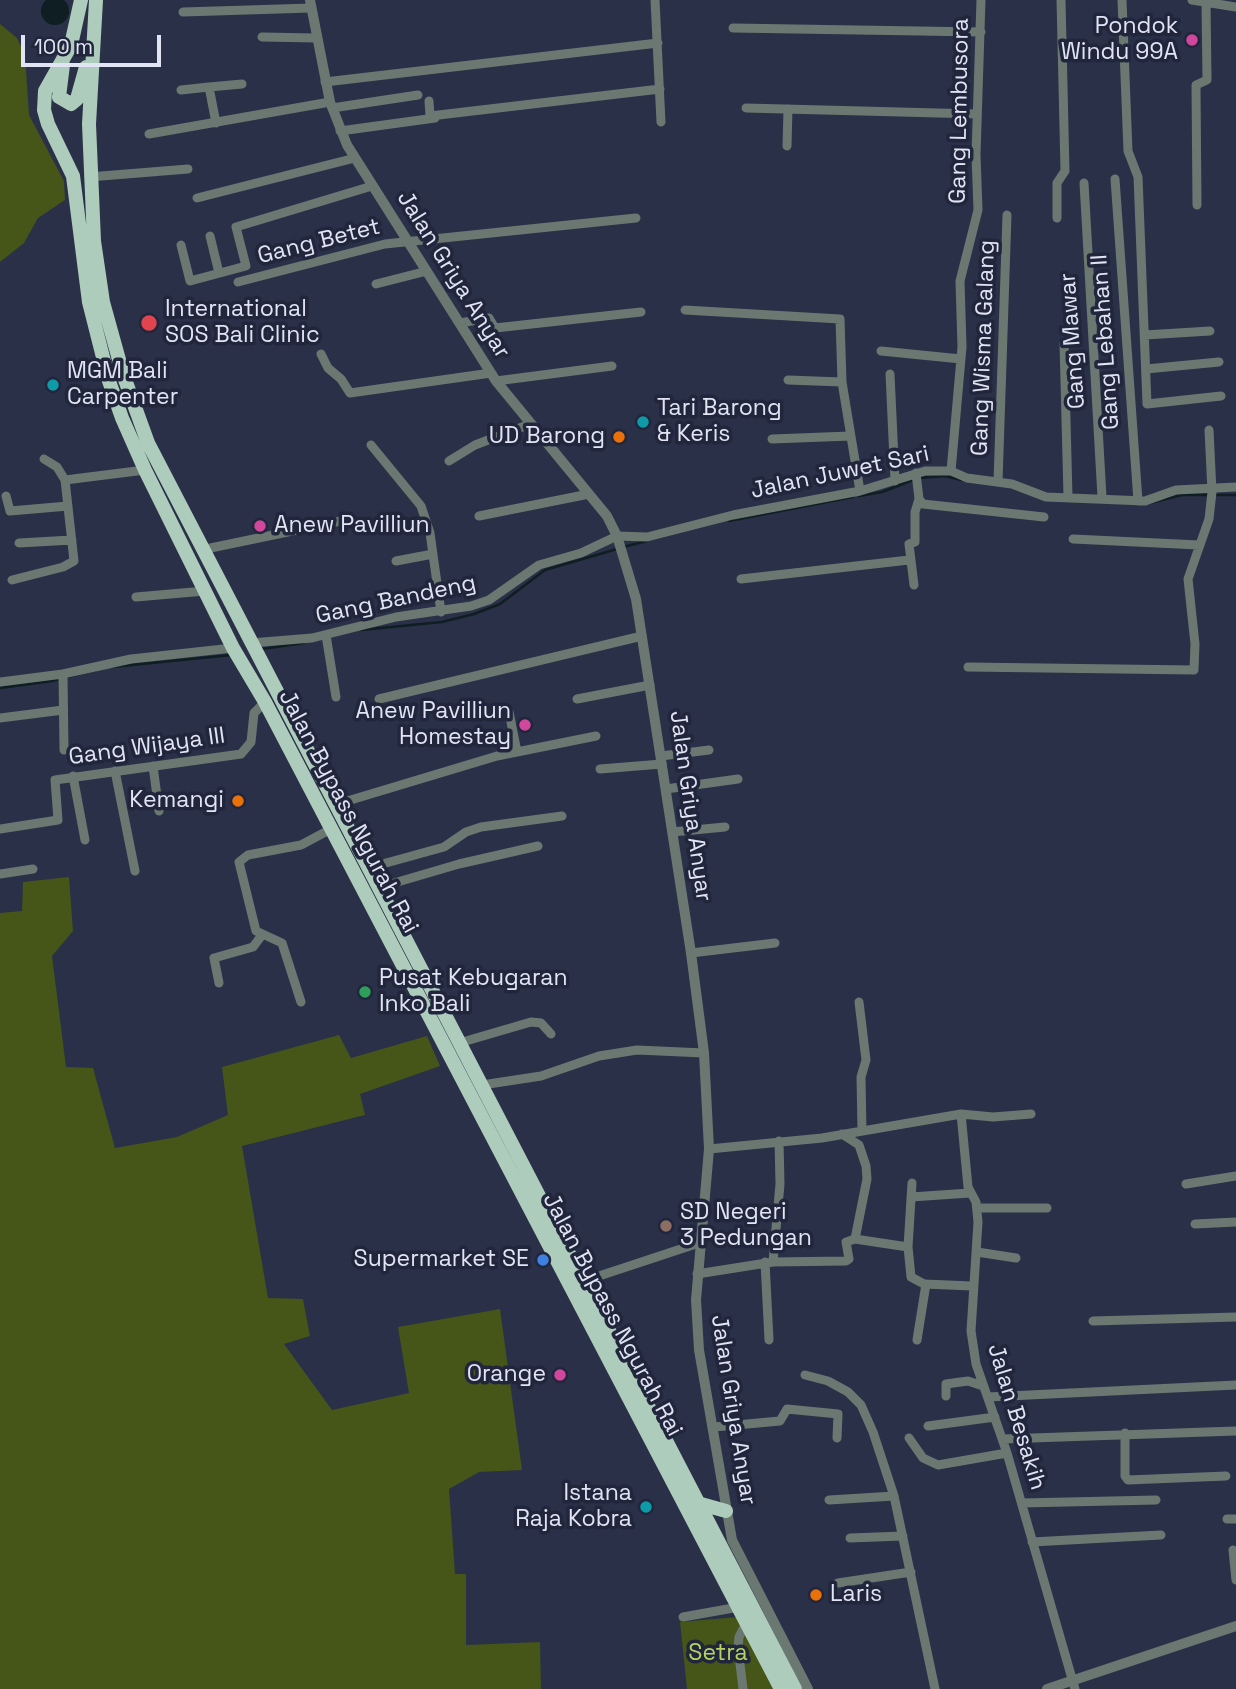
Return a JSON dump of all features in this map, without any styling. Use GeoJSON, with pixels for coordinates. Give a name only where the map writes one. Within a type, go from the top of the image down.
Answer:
{"type":"FeatureCollection","features":[{"type":"Feature","properties":{"kind":"highway","name":"Jalan Bypass Ngurah Rai"},"geometry":{"type":"LineString","coordinates":[[81,0],[76,29],[63,62],[48,85],[44,110],[73,176],[89,302],[98,342],[122,418],[233,648],[265,702],[795,1689]]}},
{"type":"Feature","properties":{"kind":"highway","name":"Jalan Bypass Ngurah Rai"},"geometry":{"type":"LineString","coordinates":[[96,0],[89,177],[93,241],[103,302],[123,374],[148,443],[201,550],[482,1085],[647,1417]]}},
{"type":"Feature","properties":{"kind":"highway"},"geometry":{"type":"LineString","coordinates":[[63,62],[59,97],[71,104],[75,102],[82,84],[95,24]]}},
{"type":"Feature","properties":{"kind":"highway"},"geometry":{"type":"LineString","coordinates":[[218,615],[232,608]]}},
{"type":"Feature","properties":{"kind":"highway","name":"Jalan Bypass Ngurah Rai"},"geometry":{"type":"LineString","coordinates":[[696,1507],[739,1607],[781,1689]]}},
{"type":"Feature","properties":{"kind":"highway"},"geometry":{"type":"LineString","coordinates":[[696,1507],[726,1511]]}},
{"type":"Feature","properties":{"kind":"street"},"geometry":{"type":"LineString","coordinates":[[655,0],[661,122]]}},
{"type":"Feature","properties":{"kind":"street","name":"Gang Lembusora"},"geometry":{"type":"LineString","coordinates":[[951,471],[961,359],[960,281],[978,210],[977,114],[981,0]]}},
{"type":"Feature","properties":{"kind":"street"},"geometry":{"type":"LineString","coordinates":[[1057,218],[1057,183],[1065,171],[1061,0]]}},
{"type":"Feature","properties":{"kind":"street"},"geometry":{"type":"LineString","coordinates":[[1122,0],[1128,151],[1138,177],[1147,404],[1221,396]]}},
{"type":"Feature","properties":{"kind":"street"},"geometry":{"type":"LineString","coordinates":[[1192,0],[1236,7]]}},
{"type":"Feature","properties":{"kind":"street"},"geometry":{"type":"LineString","coordinates":[[1197,205],[1196,85],[1207,80],[1206,2]]}},
{"type":"Feature","properties":{"kind":"street"},"geometry":{"type":"LineString","coordinates":[[183,12],[311,4]]}},
{"type":"Feature","properties":{"kind":"street","name":"Jalan Griya Anyar"},"geometry":{"type":"LineString","coordinates":[[311,4],[325,82],[340,131],[494,377],[607,516],[636,599],[704,1054],[709,1149],[697,1274],[697,1337],[732,1540],[808,1689]]}},
{"type":"Feature","properties":{"kind":"street"},"geometry":{"type":"LineString","coordinates":[[733,28],[981,32]]}},
{"type":"Feature","properties":{"kind":"street"},"geometry":{"type":"LineString","coordinates":[[262,37],[316,38]]}},
{"type":"Feature","properties":{"kind":"street"},"geometry":{"type":"LineString","coordinates":[[325,82],[658,43]]}},
{"type":"Feature","properties":{"kind":"street"},"geometry":{"type":"LineString","coordinates":[[181,90],[243,84]]}},
{"type":"Feature","properties":{"kind":"street"},"geometry":{"type":"LineString","coordinates":[[209,87],[216,123]]}},
{"type":"Feature","properties":{"kind":"street"},"geometry":{"type":"LineString","coordinates":[[429,101],[430,116],[660,89]]}},
{"type":"Feature","properties":{"kind":"street"},"geometry":{"type":"LineString","coordinates":[[149,134],[331,105],[418,95]]}},
{"type":"Feature","properties":{"kind":"street"},"geometry":{"type":"LineString","coordinates":[[746,108],[977,114]]}},
{"type":"Feature","properties":{"kind":"street"},"geometry":{"type":"LineString","coordinates":[[787,146],[788,109]]}},
{"type":"Feature","properties":{"kind":"street"},"geometry":{"type":"LineString","coordinates":[[340,131],[471,114]]}},
{"type":"Feature","properties":{"kind":"street"},"geometry":{"type":"LineString","coordinates":[[197,198],[355,158]]}},
{"type":"Feature","properties":{"kind":"street"},"geometry":{"type":"LineString","coordinates":[[89,177],[188,169]]}},
{"type":"Feature","properties":{"kind":"street","name":"Gang Lebahan II"},"geometry":{"type":"LineString","coordinates":[[1115,179],[1138,502]]}},
{"type":"Feature","properties":{"kind":"street","name":"Gang Mawar"},"geometry":{"type":"LineString","coordinates":[[1084,183],[1102,497]]}},
{"type":"Feature","properties":{"kind":"street"},"geometry":{"type":"LineString","coordinates":[[181,245],[190,281],[246,266],[236,227],[372,186]]}},
{"type":"Feature","properties":{"kind":"street","name":"Gang Wisma Galang"},"geometry":{"type":"LineString","coordinates":[[998,482],[1007,215]]}},
{"type":"Feature","properties":{"kind":"street","name":"Gang Betet"},"geometry":{"type":"LineString","coordinates":[[238,282],[310,261],[409,241],[636,218]]}},
{"type":"Feature","properties":{"kind":"street"},"geometry":{"type":"LineString","coordinates":[[210,236],[219,273]]}},
{"type":"Feature","properties":{"kind":"street"},"geometry":{"type":"LineString","coordinates":[[376,284],[427,271]]}},
{"type":"Feature","properties":{"kind":"street"},"geometry":{"type":"LineString","coordinates":[[685,310],[840,319],[842,382],[860,491]]}},
{"type":"Feature","properties":{"kind":"street"},"geometry":{"type":"LineString","coordinates":[[460,323],[489,318],[495,328],[641,312]]}},
{"type":"Feature","properties":{"kind":"street"},"geometry":{"type":"LineString","coordinates":[[1145,335],[1210,331]]}},
{"type":"Feature","properties":{"kind":"street"},"geometry":{"type":"LineString","coordinates":[[1064,343],[1068,497]]}},
{"type":"Feature","properties":{"kind":"street"},"geometry":{"type":"LineString","coordinates":[[881,351],[961,359]]}},
{"type":"Feature","properties":{"kind":"street"},"geometry":{"type":"LineString","coordinates":[[321,354],[328,368],[352,393],[612,366]]}},
{"type":"Feature","properties":{"kind":"street"},"geometry":{"type":"LineString","coordinates":[[1146,369],[1219,362]]}},
{"type":"Feature","properties":{"kind":"street"},"geometry":{"type":"LineString","coordinates":[[890,374],[895,481]]}},
{"type":"Feature","properties":{"kind":"street"},"geometry":{"type":"LineString","coordinates":[[788,380],[842,382]]}},
{"type":"Feature","properties":{"kind":"street"},"geometry":{"type":"LineString","coordinates":[[449,461],[475,445],[530,424]]}},
{"type":"Feature","properties":{"kind":"street"},"geometry":{"type":"LineString","coordinates":[[968,667],[1194,670],[1195,644],[1188,579],[1209,519],[1212,494],[1209,429]]}},
{"type":"Feature","properties":{"kind":"street"},"geometry":{"type":"LineString","coordinates":[[772,439],[850,436]]}},
{"type":"Feature","properties":{"kind":"street"},"geometry":{"type":"LineString","coordinates":[[371,445],[421,506],[433,554],[441,612]]}},
{"type":"Feature","properties":{"kind":"street"},"geometry":{"type":"LineString","coordinates":[[12,580],[71,564],[74,556],[65,480],[57,467],[44,459]]}},
{"type":"Feature","properties":{"kind":"street"},"geometry":{"type":"LineString","coordinates":[[65,480],[145,470]]}},
{"type":"Feature","properties":{"kind":"street","name":"Jalan Juwet Sari"},"geometry":{"type":"LineString","coordinates":[[618,542],[733,515],[860,491],[916,473],[951,471],[967,478],[1012,484],[1046,497],[1102,497],[1138,502],[1152,500],[1177,490],[1212,494],[1236,487]]}},
{"type":"Feature","properties":{"kind":"street"},"geometry":{"type":"LineString","coordinates":[[914,585],[909,544],[915,541],[915,512],[919,499],[916,473]]}},
{"type":"Feature","properties":{"kind":"street"},"geometry":{"type":"LineString","coordinates":[[480,516],[589,494]]}},
{"type":"Feature","properties":{"kind":"street"},"geometry":{"type":"LineString","coordinates":[[6,496],[10,511],[68,506]]}},
{"type":"Feature","properties":{"kind":"street"},"geometry":{"type":"LineString","coordinates":[[919,499],[923,504],[1044,517]]}},
{"type":"Feature","properties":{"kind":"street"},"geometry":{"type":"LineString","coordinates":[[201,550],[350,519]]}},
{"type":"Feature","properties":{"kind":"street"},"geometry":{"type":"LineString","coordinates":[[1073,539],[1199,545]]}},
{"type":"Feature","properties":{"kind":"street"},"geometry":{"type":"LineString","coordinates":[[19,543],[72,540]]}},
{"type":"Feature","properties":{"kind":"street","name":"Gang Bandeng"},"geometry":{"type":"LineString","coordinates":[[251,643],[326,635],[396,617],[441,612],[484,603],[539,565],[618,542]]}},
{"type":"Feature","properties":{"kind":"street"},"geometry":{"type":"LineString","coordinates":[[396,561],[433,554]]}},
{"type":"Feature","properties":{"kind":"street"},"geometry":{"type":"LineString","coordinates":[[741,579],[909,560]]}},
{"type":"Feature","properties":{"kind":"street"},"geometry":{"type":"LineString","coordinates":[[136,597],[205,591]]}},
{"type":"Feature","properties":{"kind":"street"},"geometry":{"type":"LineString","coordinates":[[326,635],[336,697]]}},
{"type":"Feature","properties":{"kind":"street"},"geometry":{"type":"LineString","coordinates":[[379,699],[642,636]]}},
{"type":"Feature","properties":{"kind":"street"},"geometry":{"type":"LineString","coordinates":[[0,682],[63,674],[131,659],[233,648]]}},
{"type":"Feature","properties":{"kind":"street"},"geometry":{"type":"LineString","coordinates":[[63,674],[64,750]]}},
{"type":"Feature","properties":{"kind":"street"},"geometry":{"type":"LineString","coordinates":[[577,699],[650,685]]}},
{"type":"Feature","properties":{"kind":"street","name":"Gang Wijaya III"},"geometry":{"type":"LineString","coordinates":[[0,829],[58,820],[54,780],[233,756],[246,751],[251,742],[254,713],[265,702]]}},
{"type":"Feature","properties":{"kind":"street"},"geometry":{"type":"LineString","coordinates":[[0,718],[63,710]]}},
{"type":"Feature","properties":{"kind":"street"},"geometry":{"type":"LineString","coordinates":[[509,712],[517,752]]}},
{"type":"Feature","properties":{"kind":"street"},"geometry":{"type":"LineString","coordinates":[[334,805],[443,771],[596,736]]}},
{"type":"Feature","properties":{"kind":"street"},"geometry":{"type":"LineString","coordinates":[[600,769],[709,750]]}},
{"type":"Feature","properties":{"kind":"street"},"geometry":{"type":"LineString","coordinates":[[153,766],[159,811]]}},
{"type":"Feature","properties":{"kind":"street"},"geometry":{"type":"LineString","coordinates":[[115,771],[135,871]]}},
{"type":"Feature","properties":{"kind":"street"},"geometry":{"type":"LineString","coordinates":[[73,776],[85,839]]}},
{"type":"Feature","properties":{"kind":"street"},"geometry":{"type":"LineString","coordinates":[[666,789],[737,779]]}},
{"type":"Feature","properties":{"kind":"street"},"geometry":{"type":"LineString","coordinates":[[368,868],[442,848],[466,832],[481,827],[562,816]]}},
{"type":"Feature","properties":{"kind":"street"},"geometry":{"type":"LineString","coordinates":[[672,832],[725,827]]}},
{"type":"Feature","properties":{"kind":"street"},"geometry":{"type":"LineString","coordinates":[[301,1002],[282,943],[262,935],[254,926],[240,859],[301,845],[331,829]]}},
{"type":"Feature","properties":{"kind":"street"},"geometry":{"type":"LineString","coordinates":[[377,887],[538,846]]}},
{"type":"Feature","properties":{"kind":"street"},"geometry":{"type":"LineString","coordinates":[[0,874],[33,869]]}},
{"type":"Feature","properties":{"kind":"street"},"geometry":{"type":"LineString","coordinates":[[219,983],[214,958],[253,947],[262,935]]}},
{"type":"Feature","properties":{"kind":"street"},"geometry":{"type":"LineString","coordinates":[[691,953],[775,943]]}},
{"type":"Feature","properties":{"kind":"street"},"geometry":{"type":"LineString","coordinates":[[859,1002],[866,1066],[860,1077],[862,1131]]}},
{"type":"Feature","properties":{"kind":"street"},"geometry":{"type":"LineString","coordinates":[[459,1043],[531,1022],[541,1023],[551,1034]]}},
{"type":"Feature","properties":{"kind":"street"},"geometry":{"type":"LineString","coordinates":[[482,1085],[541,1076],[615,1053],[656,1049],[704,1054]]}},
{"type":"Feature","properties":{"kind":"street"},"geometry":{"type":"LineString","coordinates":[[709,1149],[962,1118],[1031,1114]]}},
{"type":"Feature","properties":{"kind":"street","name":"Jalan Besakih"},"geometry":{"type":"LineString","coordinates":[[962,1118],[970,1193],[977,1208],[977,1252],[972,1286],[971,1331],[976,1364],[996,1416],[1074,1685]]}},
{"type":"Feature","properties":{"kind":"street"},"geometry":{"type":"LineString","coordinates":[[697,1274],[769,1262],[849,1259],[851,1240],[867,1179],[864,1157],[856,1142],[842,1134]]}},
{"type":"Feature","properties":{"kind":"street"},"geometry":{"type":"LineString","coordinates":[[769,1340],[769,1262],[780,1184],[779,1141]]}},
{"type":"Feature","properties":{"kind":"street"},"geometry":{"type":"LineString","coordinates":[[1186,1184],[1236,1176]]}},
{"type":"Feature","properties":{"kind":"street"},"geometry":{"type":"LineString","coordinates":[[912,1184],[908,1247],[911,1278],[926,1284],[972,1286]]}},
{"type":"Feature","properties":{"kind":"street"},"geometry":{"type":"LineString","coordinates":[[911,1196],[970,1193]]}},
{"type":"Feature","properties":{"kind":"street"},"geometry":{"type":"LineString","coordinates":[[977,1208],[1047,1208]]}},
{"type":"Feature","properties":{"kind":"street"},"geometry":{"type":"LineString","coordinates":[[1195,1224],[1236,1222]]}},
{"type":"Feature","properties":{"kind":"street"},"geometry":{"type":"LineString","coordinates":[[851,1240],[908,1247]]}},
{"type":"Feature","properties":{"kind":"street"},"geometry":{"type":"LineString","coordinates":[[596,1277],[702,1242]]}},
{"type":"Feature","properties":{"kind":"street"},"geometry":{"type":"LineString","coordinates":[[977,1252],[1016,1258]]}},
{"type":"Feature","properties":{"kind":"street"},"geometry":{"type":"LineString","coordinates":[[917,1340],[926,1284]]}},
{"type":"Feature","properties":{"kind":"street"},"geometry":{"type":"LineString","coordinates":[[1093,1321],[1236,1317]]}},
{"type":"Feature","properties":{"kind":"street"},"geometry":{"type":"LineString","coordinates":[[805,1375],[834,1384],[861,1405],[894,1496],[935,1689]]}},
{"type":"Feature","properties":{"kind":"street"},"geometry":{"type":"LineString","coordinates":[[946,1396],[946,1384],[968,1381],[983,1386]]}},
{"type":"Feature","properties":{"kind":"street"},"geometry":{"type":"LineString","coordinates":[[988,1397],[1236,1385]]}},
{"type":"Feature","properties":{"kind":"street"},"geometry":{"type":"LineString","coordinates":[[714,1427],[780,1421],[787,1409],[838,1414],[837,1438]]}},
{"type":"Feature","properties":{"kind":"street"},"geometry":{"type":"LineString","coordinates":[[928,1426],[996,1416]]}},
{"type":"Feature","properties":{"kind":"street"},"geometry":{"type":"LineString","coordinates":[[1003,1439],[1125,1433],[1230,1434],[1236,1431]]}},
{"type":"Feature","properties":{"kind":"street"},"geometry":{"type":"LineString","coordinates":[[1125,1433],[1125,1476],[1128,1480],[1226,1476]]}},
{"type":"Feature","properties":{"kind":"street"},"geometry":{"type":"LineString","coordinates":[[909,1437],[923,1458],[938,1465],[1007,1453]]}},
{"type":"Feature","properties":{"kind":"street"},"geometry":{"type":"LineString","coordinates":[[829,1500],[894,1496]]}},
{"type":"Feature","properties":{"kind":"street"},"geometry":{"type":"LineString","coordinates":[[1022,1503],[1156,1500]]}},
{"type":"Feature","properties":{"kind":"street"},"geometry":{"type":"LineString","coordinates":[[850,1538],[903,1535]]}},
{"type":"Feature","properties":{"kind":"street"},"geometry":{"type":"LineString","coordinates":[[1032,1542],[1161,1535]]}},
{"type":"Feature","properties":{"kind":"street"},"geometry":{"type":"LineString","coordinates":[[1233,1550],[1236,1580]]}},
{"type":"Feature","properties":{"kind":"street"},"geometry":{"type":"LineString","coordinates":[[838,1583],[911,1572]]}},
{"type":"Feature","properties":{"kind":"street"},"geometry":{"type":"LineString","coordinates":[[682,1618],[739,1607]]}},
{"type":"Feature","properties":{"kind":"street"},"geometry":{"type":"LineString","coordinates":[[743,1689],[738,1647],[739,1637],[747,1621]]}},
{"type":"Feature","properties":{"kind":"street"},"geometry":{"type":"LineString","coordinates":[[1047,1689],[1074,1685],[1236,1626]]}},
{"type":"Feature","properties":{"kind":"green space"},"geometry":{"type":"Polygon","coordinates":[[[0,24],[17,38],[25,55],[29,115],[64,181],[65,200],[38,218],[24,243],[0,262],[0,24]]]}},
{"type":"Feature","properties":{"kind":"green space"},"geometry":{"type":"Polygon","coordinates":[[[69,877],[73,931],[52,956],[66,1067],[93,1068],[115,1148],[177,1137],[228,1115],[222,1067],[339,1035],[351,1058],[427,1036],[440,1066],[360,1094],[365,1115],[242,1146],[268,1298],[303,1299],[310,1336],[284,1344],[332,1410],[409,1393],[398,1327],[500,1309],[522,1470],[479,1472],[449,1489],[455,1574],[466,1574],[466,1645],[540,1642],[541,1689],[0,1689],[0,913],[22,911],[23,882],[69,877]]]}},
{"type":"Feature","properties":{"kind":"green space","name":"Setra"},"geometry":{"type":"Polygon","coordinates":[[[738,1617],[774,1689],[687,1689],[680,1622],[738,1617]]]}},
{"type":"Feature","properties":{"kind":"shaded area"},"geometry":{"type":"Polygon","coordinates":[[[55,-3],[65,1],[69,11],[65,21],[55,25],[45,21],[41,11],[45,1],[55,-3]]]}},
{"type":"Feature","properties":{"kind":"waterway"},"geometry":{"type":"LineString","coordinates":[[919,478],[945,476],[961,480]]}},
{"type":"Feature","properties":{"kind":"waterway"},"geometry":{"type":"LineString","coordinates":[[859,496],[882,492],[913,480]]}},
{"type":"Feature","properties":{"kind":"waterway"},"geometry":{"type":"LineString","coordinates":[[1150,503],[1182,495],[1208,495]]}},
{"type":"Feature","properties":{"kind":"waterway"},"geometry":{"type":"LineString","coordinates":[[1215,495],[1236,495]]}},
{"type":"Feature","properties":{"kind":"waterway"},"geometry":{"type":"LineString","coordinates":[[729,521],[853,497]]}},
{"type":"Feature","properties":{"kind":"waterway"},"geometry":{"type":"LineString","coordinates":[[623,547],[647,541]]}},
{"type":"Feature","properties":{"kind":"waterway"},"geometry":{"type":"LineString","coordinates":[[361,630],[442,622],[474,614],[500,604],[545,570],[617,549]]}},
{"type":"Feature","properties":{"kind":"waterway"},"geometry":{"type":"LineString","coordinates":[[262,649],[304,643]]}},
{"type":"Feature","properties":{"kind":"waterway"},"geometry":{"type":"LineString","coordinates":[[112,667],[231,655]]}},
{"type":"Feature","properties":{"kind":"waterway"},"geometry":{"type":"LineString","coordinates":[[0,688],[52,681],[96,670]]}},
{"type":"Feature","properties":{"kind":"place","name":"Pondok Windu 99A"},"geometry":{"type":"Point","coordinates":[1192,40]}},
{"type":"Feature","properties":{"kind":"place","name":"International SOS Bali Clinic"},"geometry":{"type":"Point","coordinates":[149,323]}},
{"type":"Feature","properties":{"kind":"place","name":"MGM Bali Carpenter"},"geometry":{"type":"Point","coordinates":[53,385]}},
{"type":"Feature","properties":{"kind":"place","name":"Tari Barong & Keris"},"geometry":{"type":"Point","coordinates":[643,422]}},
{"type":"Feature","properties":{"kind":"place","name":"UD Barong"},"geometry":{"type":"Point","coordinates":[619,437]}},
{"type":"Feature","properties":{"kind":"place","name":"Anew Pavilliun"},"geometry":{"type":"Point","coordinates":[260,526]}},
{"type":"Feature","properties":{"kind":"place","name":"Anew Pavilliun Homestay"},"geometry":{"type":"Point","coordinates":[525,725]}},
{"type":"Feature","properties":{"kind":"place","name":"Kemangi"},"geometry":{"type":"Point","coordinates":[238,801]}},
{"type":"Feature","properties":{"kind":"place","name":"Pusat Kebugaran Inko Bali"},"geometry":{"type":"Point","coordinates":[365,992]}},
{"type":"Feature","properties":{"kind":"place","name":"SD Negeri 3 Pedungan"},"geometry":{"type":"Point","coordinates":[666,1226]}},
{"type":"Feature","properties":{"kind":"place","name":"Supermarket SE"},"geometry":{"type":"Point","coordinates":[543,1260]}},
{"type":"Feature","properties":{"kind":"place","name":"Orange"},"geometry":{"type":"Point","coordinates":[560,1375]}},
{"type":"Feature","properties":{"kind":"place","name":"Istana Raja Kobra"},"geometry":{"type":"Point","coordinates":[646,1507]}},
{"type":"Feature","properties":{"kind":"place","name":"Laris"},"geometry":{"type":"Point","coordinates":[816,1595]}}]}
